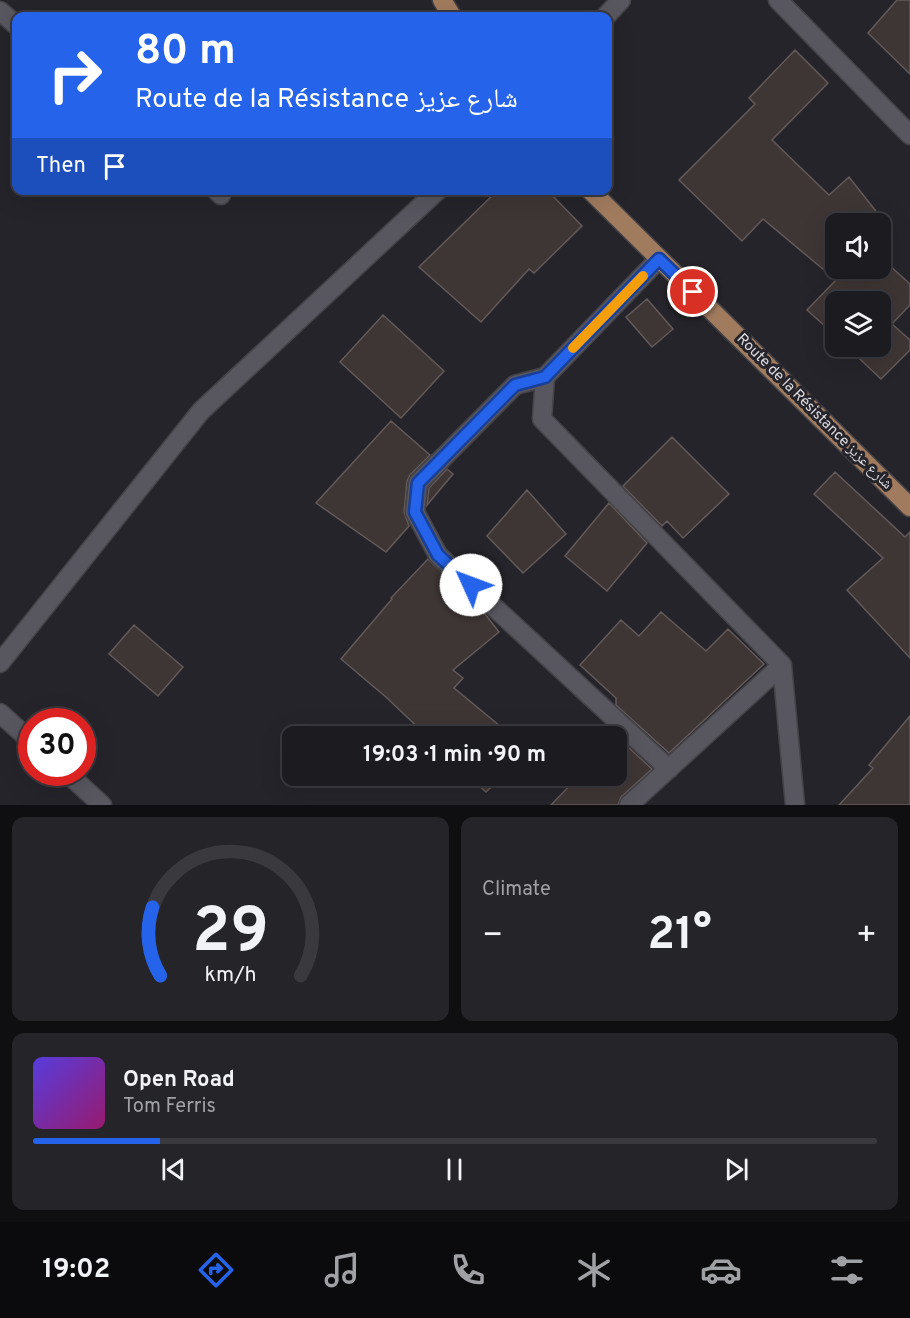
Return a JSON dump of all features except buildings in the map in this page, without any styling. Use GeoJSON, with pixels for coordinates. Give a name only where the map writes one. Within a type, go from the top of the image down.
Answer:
{"type":"FeatureCollection","features":[{"type":"Feature","properties":{"kind":"main road","name":"Route de la Résistance شارع عزيز"},"geometry":{"type":"LineString","coordinates":[[595,195],[910,507]]}},
{"type":"Feature","properties":{"kind":"street"},"geometry":{"type":"LineString","coordinates":[[610,12],[621,0]]}},
{"type":"Feature","properties":{"kind":"street"},"geometry":{"type":"LineString","coordinates":[[778,0],[910,135]]}},
{"type":"Feature","properties":{"kind":"street"},"geometry":{"type":"LineString","coordinates":[[0,11],[12,22]]}},
{"type":"Feature","properties":{"kind":"street"},"geometry":{"type":"LineString","coordinates":[[0,663],[201,411],[433,195]]}},
{"type":"Feature","properties":{"kind":"street"},"geometry":{"type":"LineString","coordinates":[[659,259],[545,377],[515,385],[418,483],[415,512],[438,555],[669,769]]}},
{"type":"Feature","properties":{"kind":"street"},"geometry":{"type":"LineString","coordinates":[[545,377],[542,419],[782,665],[795,805]]}},
{"type":"Feature","properties":{"kind":"street"},"geometry":{"type":"LineString","coordinates":[[629,805],[782,665]]}},
{"type":"Feature","properties":{"kind":"street"},"geometry":{"type":"LineString","coordinates":[[0,713],[18,729]]}},
{"type":"Feature","properties":{"kind":"street"},"geometry":{"type":"LineString","coordinates":[[81,786],[102,805]]}},
{"type":"Feature","properties":{"kind":"slow traffic"},"geometry":{"type":"LineString","coordinates":[[573,348],[643,276]]}},
{"type":"Feature","properties":{"kind":"route"},"geometry":{"type":"LineString","coordinates":[[471,585],[438,555],[415,512],[418,483],[515,385],[545,377],[659,259],[693,292]]}}]}
